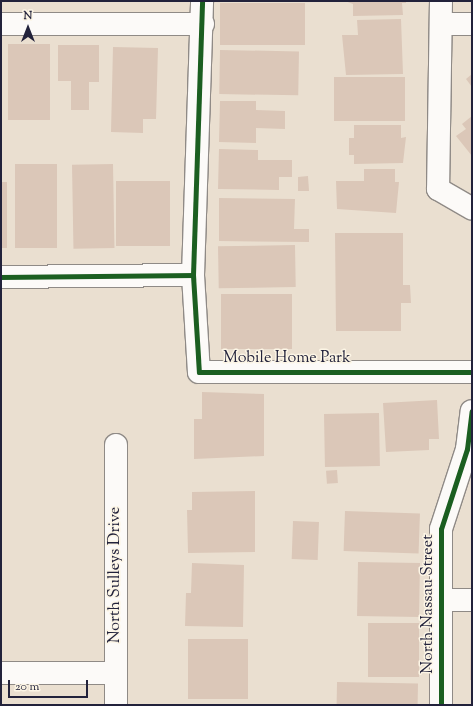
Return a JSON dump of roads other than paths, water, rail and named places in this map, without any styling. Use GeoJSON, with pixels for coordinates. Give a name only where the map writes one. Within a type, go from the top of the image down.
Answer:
{"type":"FeatureCollection","features":[{"type":"Feature","properties":{"kind":"street","name":"Mobile Home Park"},"geometry":{"type":"LineString","coordinates":[[202,1],[193,275],[199,372],[472,372]]}},
{"type":"Feature","properties":{"kind":"street"},"geometry":{"type":"LineString","coordinates":[[441,1],[438,188],[472,208]]}},
{"type":"Feature","properties":{"kind":"street"},"geometry":{"type":"LineString","coordinates":[[1,24],[202,24]]}},
{"type":"Feature","properties":{"kind":"street"},"geometry":{"type":"LineString","coordinates":[[441,24],[472,24]]}},
{"type":"Feature","properties":{"kind":"street"},"geometry":{"type":"LineString","coordinates":[[1,277],[193,275]]}},
{"type":"Feature","properties":{"kind":"street","name":"North Nassau Street"},"geometry":{"type":"LineString","coordinates":[[441,705],[441,529],[467,449],[472,411]]}},
{"type":"Feature","properties":{"kind":"street","name":"North Sulleys Drive"},"geometry":{"type":"LineString","coordinates":[[116,445],[116,705]]}},
{"type":"Feature","properties":{"kind":"street"},"geometry":{"type":"LineString","coordinates":[[441,600],[472,600]]}},
{"type":"Feature","properties":{"kind":"street"},"geometry":{"type":"LineString","coordinates":[[1,673],[116,673]]}}]}
